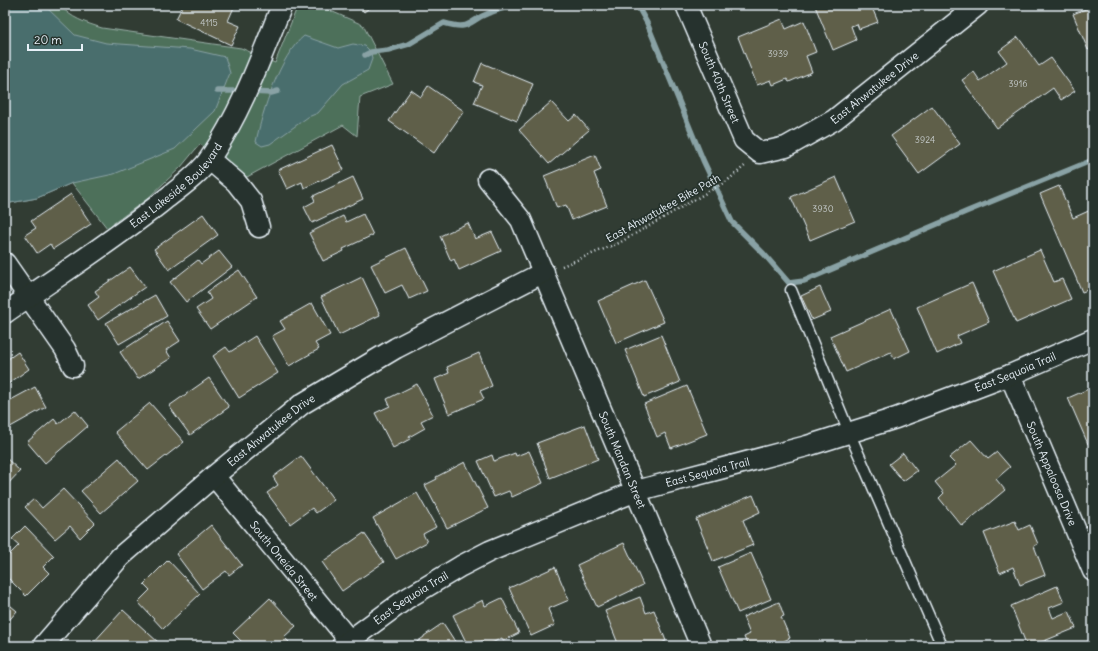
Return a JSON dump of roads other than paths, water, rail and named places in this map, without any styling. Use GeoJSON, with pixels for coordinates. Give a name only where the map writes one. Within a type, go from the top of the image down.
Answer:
{"type":"FeatureCollection","features":[{"type":"Feature","properties":{"kind":"street","name":"South 40th Street"},"geometry":{"type":"LineString","coordinates":[[686,5],[744,140],[760,153]]}},
{"type":"Feature","properties":{"kind":"street","name":"East Ahwatukee Drive"},"geometry":{"type":"LineString","coordinates":[[760,153],[786,147],[834,120],[978,5]]}},
{"type":"Feature","properties":{"kind":"street","name":"East Lakeside Boulevard"},"geometry":{"type":"LineString","coordinates":[[5,313],[113,240],[186,182],[214,152],[245,96],[281,8]]}},
{"type":"Feature","properties":{"kind":"street"},"geometry":{"type":"LineString","coordinates":[[214,152],[251,201],[259,227]]}},
{"type":"Feature","properties":{"kind":"street","name":"South Mandan Street"},"geometry":{"type":"LineString","coordinates":[[488,179],[522,220],[701,646]]}},
{"type":"Feature","properties":{"kind":"street"},"geometry":{"type":"LineString","coordinates":[[5,263],[65,349],[73,366]]}},
{"type":"Feature","properties":{"kind":"street","name":"East Ahwatukee Drive"},"geometry":{"type":"LineString","coordinates":[[42,646],[120,557],[214,476],[302,404],[396,348],[544,272]]}},
{"type":"Feature","properties":{"kind":"street","name":"East Sequoia Trail"},"geometry":{"type":"LineString","coordinates":[[348,644],[406,599],[461,566],[490,551],[636,491],[807,446],[896,418],[1010,375],[1093,339]]}},
{"type":"Feature","properties":{"kind":"street","name":"South Appaloosa Drive"},"geometry":{"type":"LineString","coordinates":[[1010,375],[1093,572]]}},
{"type":"Feature","properties":{"kind":"street","name":"South Oneida Street"},"geometry":{"type":"LineString","coordinates":[[214,476],[348,644]]}},
{"type":"Feature","properties":{"kind":"lane"},"geometry":{"type":"LineString","coordinates":[[791,290],[849,432],[942,646]]}},
{"type":"Feature","properties":{"kind":"water"},"geometry":{"type":"Polygon","coordinates":[[[5,5],[44,5],[75,35],[106,43],[190,49],[225,57],[230,73],[215,111],[175,149],[114,174],[72,183],[37,198],[5,204],[5,5]]]}},
{"type":"Feature","properties":{"kind":"water"},"geometry":{"type":"Polygon","coordinates":[[[304,36],[338,48],[353,44],[365,46],[371,52],[372,59],[368,70],[343,84],[318,113],[308,117],[270,144],[262,146],[256,142],[267,100],[287,56],[304,36]]]}},
{"type":"Feature","properties":{"kind":"waterway"},"geometry":{"type":"LineString","coordinates":[[365,55],[371,52],[388,50],[409,44],[444,23],[460,26],[469,24],[489,13],[514,5]]}},
{"type":"Feature","properties":{"kind":"waterway"},"geometry":{"type":"LineString","coordinates":[[637,5],[647,23],[703,160],[732,222],[764,254],[789,283],[804,281],[968,211],[1093,160]]}},
{"type":"Feature","properties":{"kind":"waterway"},"geometry":{"type":"LineString","coordinates":[[217,91],[242,91]]}},
{"type":"Feature","properties":{"kind":"waterway"},"geometry":{"type":"LineString","coordinates":[[251,92],[271,93],[278,91]]}}]}
